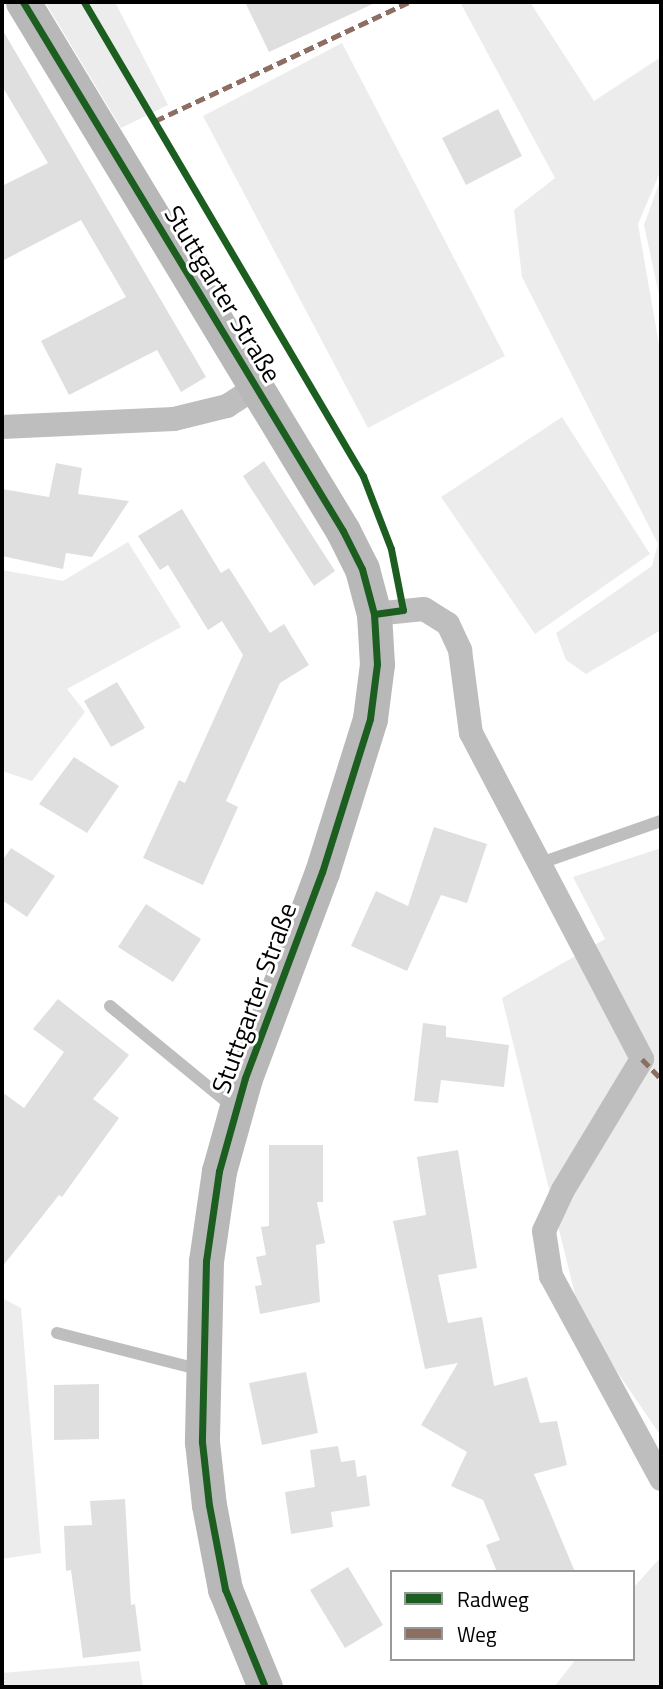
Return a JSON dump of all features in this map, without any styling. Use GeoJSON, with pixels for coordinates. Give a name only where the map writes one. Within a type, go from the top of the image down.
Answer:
{"type":"FeatureCollection","features":[{"type":"Feature","properties":{"kind":"main road","name":"Stuttgarter Straße"},"geometry":{"type":"LineString","coordinates":[[23,2],[343,531],[362,569],[374,614],[377,664],[370,719],[352,783],[236,1109],[219,1171],[206,1261],[201,1370],[202,1443],[216,1558],[265,1687]]}},
{"type":"Feature","properties":{"kind":"street"},"geometry":{"type":"LineString","coordinates":[[2,426],[174,419],[227,406],[255,388]]}},
{"type":"Feature","properties":{"kind":"street"},"geometry":{"type":"LineString","coordinates":[[374,614],[424,609],[448,624],[460,650],[471,733],[642,1059],[563,1190],[544,1231],[551,1276],[661,1479]]}},
{"type":"Feature","properties":{"kind":"lane"},"geometry":{"type":"LineString","coordinates":[[538,864],[661,821]]}},
{"type":"Feature","properties":{"kind":"lane"},"geometry":{"type":"LineString","coordinates":[[110,1006],[236,1109]]}},
{"type":"Feature","properties":{"kind":"lane"},"geometry":{"type":"LineString","coordinates":[[57,1333],[201,1370]]}},
{"type":"Feature","properties":{"kind":"shaded area"},"geometry":{"type":"Polygon","coordinates":[[[45,2],[115,2],[168,105],[121,128],[45,2]]]}},
{"type":"Feature","properties":{"kind":"shaded area"},"geometry":{"type":"Polygon","coordinates":[[[460,2],[530,2],[594,101],[661,57],[661,170],[638,224],[661,356],[661,630],[586,674],[566,660],[556,633],[652,566],[658,544],[522,277],[514,210],[555,178],[460,2]]]}},
{"type":"Feature","properties":{"kind":"shaded area"},"geometry":{"type":"Polygon","coordinates":[[[342,43],[505,356],[368,428],[203,116],[342,43]]]}},
{"type":"Feature","properties":{"kind":"shaded area"},"geometry":{"type":"Polygon","coordinates":[[[661,178],[661,304],[644,225],[661,178]]]}},
{"type":"Feature","properties":{"kind":"shaded area"},"geometry":{"type":"Polygon","coordinates":[[[562,417],[650,554],[535,634],[441,497],[562,417]]]}},
{"type":"Feature","properties":{"kind":"shaded area"},"geometry":{"type":"Polygon","coordinates":[[[128,542],[181,627],[67,689],[85,712],[32,781],[2,771],[2,570],[63,581],[128,542]]]}},
{"type":"Feature","properties":{"kind":"shaded area"},"geometry":{"type":"Polygon","coordinates":[[[661,848],[661,1436],[581,1319],[502,998],[605,939],[573,877],[661,848]]]}},
{"type":"Feature","properties":{"kind":"shaded area"},"geometry":{"type":"Polygon","coordinates":[[[2,1298],[21,1308],[41,1553],[2,1559],[2,1298]]]}},
{"type":"Feature","properties":{"kind":"shaded area"},"geometry":{"type":"Polygon","coordinates":[[[661,1557],[661,1687],[554,1687],[574,1661],[635,1661],[635,1586],[661,1557]]]}},
{"type":"Feature","properties":{"kind":"shaded area"},"geometry":{"type":"Polygon","coordinates":[[[139,1661],[143,1687],[2,1687],[2,1673],[139,1661]]]}},
{"type":"Feature","properties":{"kind":"building"},"geometry":{"type":"Polygon","coordinates":[[[245,2],[377,2],[269,52],[245,2]]]}},
{"type":"Feature","properties":{"kind":"building"},"geometry":{"type":"Polygon","coordinates":[[[2,29],[206,377],[181,392],[157,350],[69,395],[41,341],[126,297],[81,220],[2,261],[2,186],[48,163],[2,86],[2,29]]]}},
{"type":"Feature","properties":{"kind":"building"},"geometry":{"type":"Polygon","coordinates":[[[498,109],[522,156],[466,185],[442,138],[498,109]]]}},
{"type":"Feature","properties":{"kind":"building"},"geometry":{"type":"Polygon","coordinates":[[[264,461],[335,571],[314,586],[243,476],[264,461]]]}},
{"type":"Feature","properties":{"kind":"building"},"geometry":{"type":"Polygon","coordinates":[[[56,463],[82,468],[78,494],[129,501],[92,557],[66,553],[63,569],[2,556],[2,489],[49,497],[56,463]]]}},
{"type":"Feature","properties":{"kind":"building"},"geometry":{"type":"Polygon","coordinates":[[[182,509],[221,573],[229,568],[270,633],[284,624],[309,665],[280,683],[226,801],[238,807],[203,885],[143,858],[179,780],[185,783],[243,655],[222,621],[208,630],[168,565],[160,570],[138,536],[182,509]]]}},
{"type":"Feature","properties":{"kind":"building"},"geometry":{"type":"Polygon","coordinates":[[[117,682],[145,728],[111,747],[84,701],[117,682]]]}},
{"type":"Feature","properties":{"kind":"building"},"geometry":{"type":"Polygon","coordinates":[[[74,757],[119,786],[87,833],[39,804],[74,757]]]}},
{"type":"Feature","properties":{"kind":"building"},"geometry":{"type":"Polygon","coordinates":[[[434,827],[487,844],[467,903],[441,895],[407,971],[351,946],[376,891],[408,906],[434,827]]]}},
{"type":"Feature","properties":{"kind":"building"},"geometry":{"type":"Polygon","coordinates":[[[11,848],[55,876],[27,917],[2,900],[2,861],[11,848]]]}},
{"type":"Feature","properties":{"kind":"building"},"geometry":{"type":"Polygon","coordinates":[[[146,904],[201,939],[173,982],[118,947],[146,904]]]}},
{"type":"Feature","properties":{"kind":"building"},"geometry":{"type":"Polygon","coordinates":[[[58,999],[129,1055],[93,1099],[119,1118],[62,1197],[59,1195],[2,1267],[2,1092],[24,1108],[64,1052],[33,1029],[58,999]]]}},
{"type":"Feature","properties":{"kind":"building"},"geometry":{"type":"Polygon","coordinates":[[[423,1023],[446,1026],[446,1037],[509,1045],[504,1087],[441,1080],[438,1103],[414,1101],[423,1023]]]}},
{"type":"Feature","properties":{"kind":"building"},"geometry":{"type":"Polygon","coordinates":[[[269,1145],[323,1145],[323,1202],[317,1202],[325,1243],[316,1245],[320,1302],[260,1314],[255,1286],[262,1285],[256,1257],[266,1255],[261,1227],[269,1226],[269,1145]]]}},
{"type":"Feature","properties":{"kind":"building"},"geometry":{"type":"Polygon","coordinates":[[[458,1150],[477,1268],[438,1275],[448,1323],[482,1317],[494,1386],[527,1377],[540,1423],[557,1421],[567,1465],[534,1474],[574,1570],[496,1570],[486,1545],[500,1540],[483,1500],[451,1486],[467,1452],[421,1425],[458,1363],[425,1369],[393,1221],[426,1215],[417,1157],[458,1150]]]}},
{"type":"Feature","properties":{"kind":"building"},"geometry":{"type":"Polygon","coordinates":[[[306,1372],[318,1433],[262,1445],[249,1383],[306,1372]]]}},
{"type":"Feature","properties":{"kind":"building"},"geometry":{"type":"Polygon","coordinates":[[[99,1384],[99,1439],[54,1440],[54,1385],[99,1384]]]}},
{"type":"Feature","properties":{"kind":"building"},"geometry":{"type":"Polygon","coordinates":[[[338,1446],[341,1462],[355,1460],[357,1477],[366,1475],[370,1506],[331,1512],[333,1527],[291,1534],[285,1492],[315,1487],[310,1450],[338,1446]]]}},
{"type":"Feature","properties":{"kind":"building"},"geometry":{"type":"Polygon","coordinates":[[[125,1499],[131,1605],[135,1604],[141,1651],[83,1658],[71,1570],[66,1571],[64,1526],[92,1525],[90,1501],[125,1499]]]}},
{"type":"Feature","properties":{"kind":"building"},"geometry":{"type":"Polygon","coordinates":[[[348,1567],[383,1625],[345,1648],[310,1590],[348,1567]]]}},
{"type":"Feature","properties":{"kind":"marked path"},"geometry":{"type":"LineString","coordinates":[[155,121],[409,2]]}},
{"type":"Feature","properties":{"kind":"marked path"},"geometry":{"type":"LineString","coordinates":[[642,1059],[661,1079]]}},
{"type":"Feature","properties":{"kind":"cycle path"},"geometry":{"type":"LineString","coordinates":[[23,2],[343,531],[362,569],[374,614],[377,664],[370,719],[322,872],[245,1078],[219,1171],[206,1261],[202,1442],[209,1505],[225,1589],[265,1687]]}},
{"type":"Feature","properties":{"kind":"cycle path"},"geometry":{"type":"LineString","coordinates":[[84,2],[363,476],[391,549],[403,610],[374,614]]}}]}
